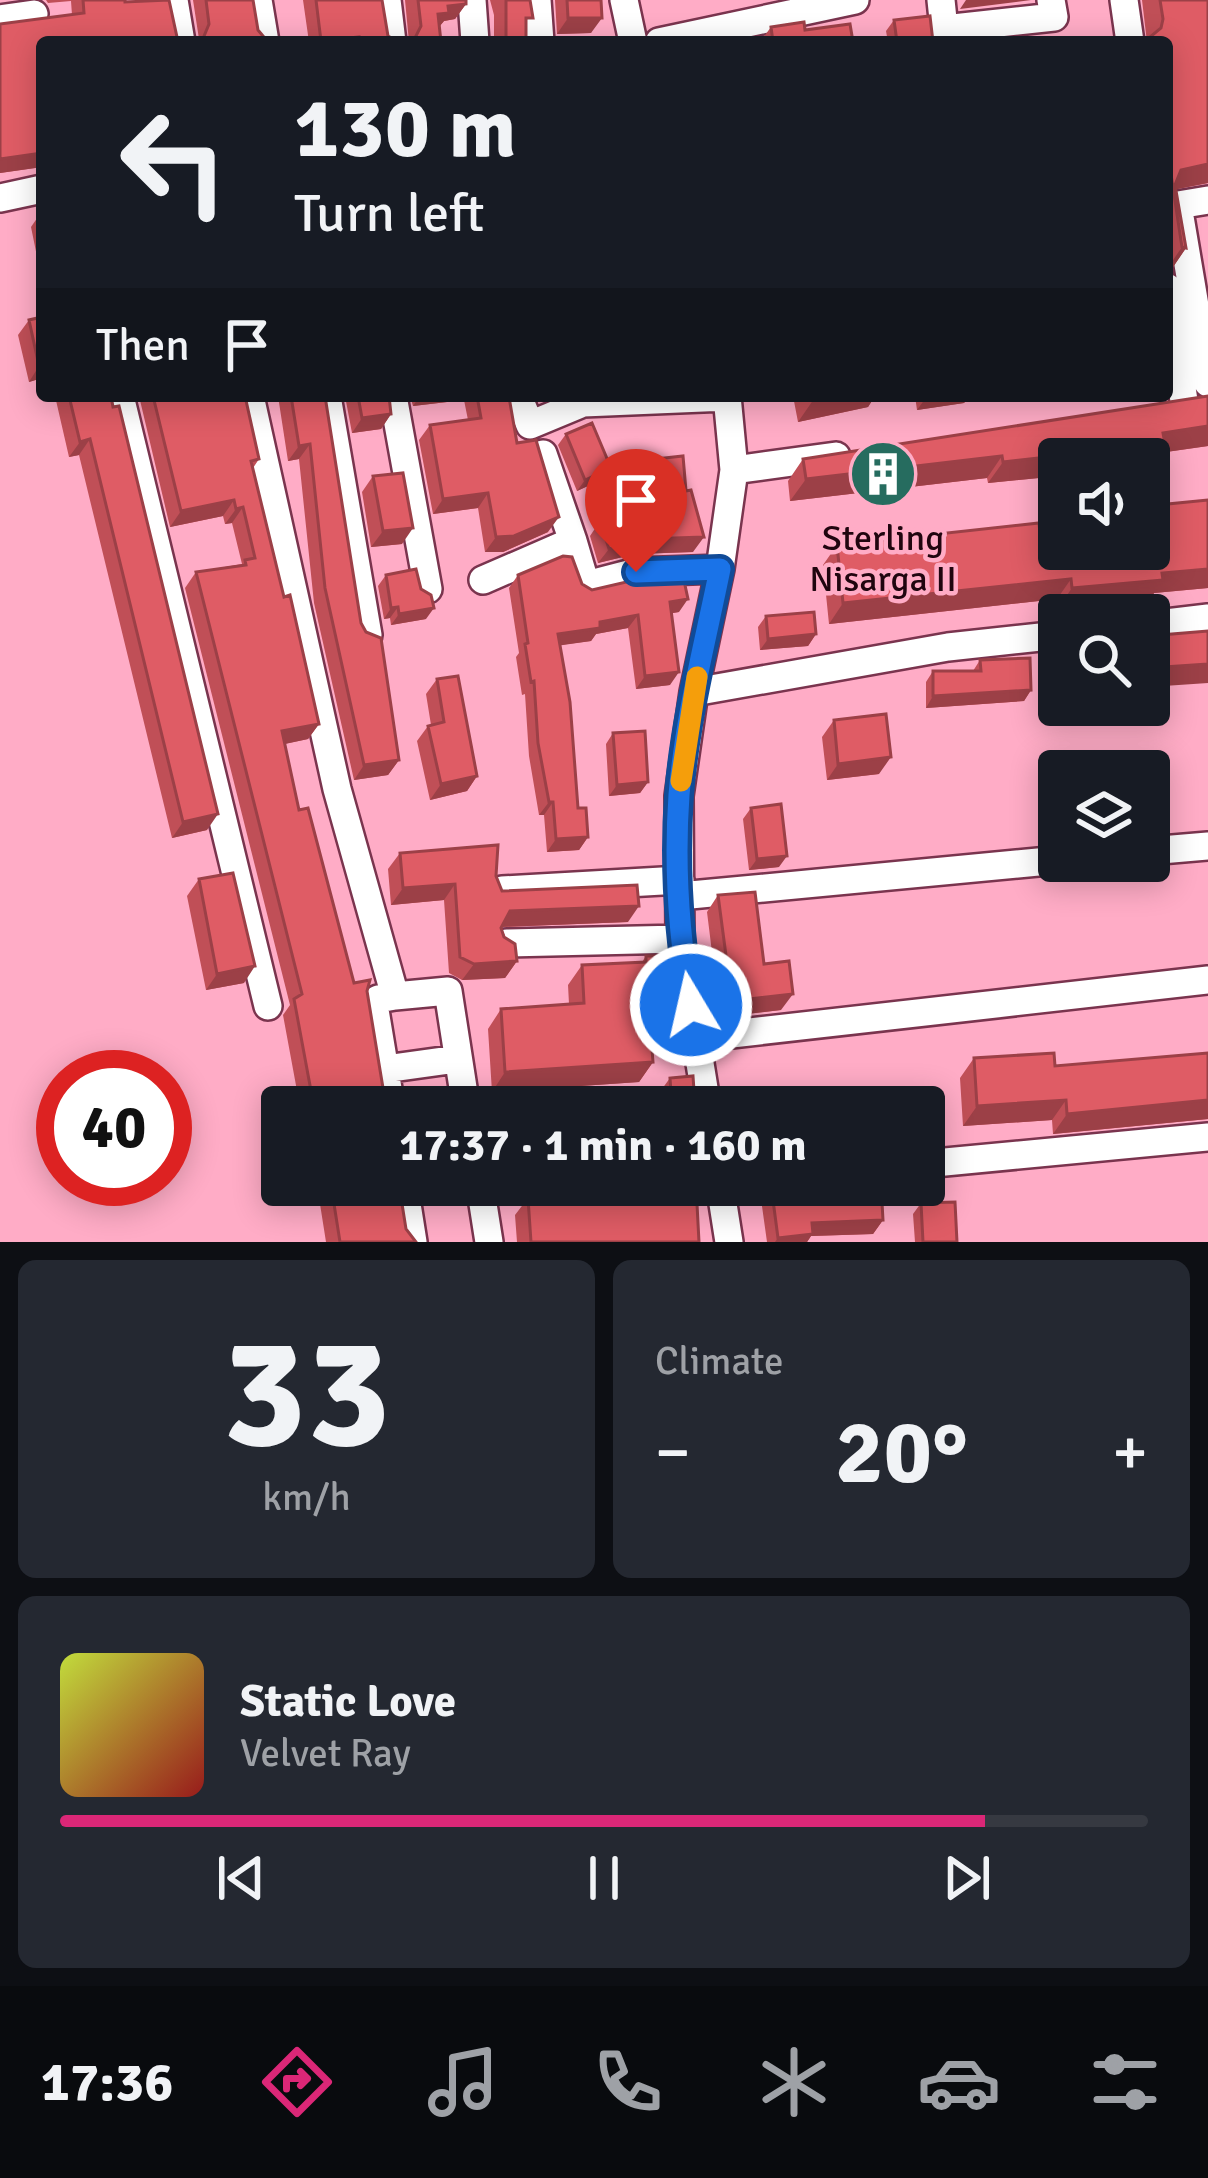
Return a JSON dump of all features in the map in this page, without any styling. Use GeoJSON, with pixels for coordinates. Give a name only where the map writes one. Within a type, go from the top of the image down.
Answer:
{"type":"FeatureCollection","features":[{"type":"Feature","properties":{"kind":"street"},"geometry":{"type":"LineString","coordinates":[[174,0],[180,36]]}},
{"type":"Feature","properties":{"kind":"street"},"geometry":{"type":"LineString","coordinates":[[258,0],[265,36]]}},
{"type":"Feature","properties":{"kind":"street"},"geometry":{"type":"LineString","coordinates":[[387,0],[391,36]]}},
{"type":"Feature","properties":{"kind":"street"},"geometry":{"type":"LineString","coordinates":[[472,0],[475,36]]}},
{"type":"Feature","properties":{"kind":"street"},"geometry":{"type":"LineString","coordinates":[[537,0],[540,36]]}},
{"type":"Feature","properties":{"kind":"street"},"geometry":{"type":"LineString","coordinates":[[624,0],[632,36]]}},
{"type":"Feature","properties":{"kind":"street"},"geometry":{"type":"LineString","coordinates":[[687,36],[855,0]]}},
{"type":"Feature","properties":{"kind":"street"},"geometry":{"type":"LineString","coordinates":[[941,0],[945,35],[1054,17],[1052,0]]}},
{"type":"Feature","properties":{"kind":"street"},"geometry":{"type":"LineString","coordinates":[[1124,0],[1129,36]]}},
{"type":"Feature","properties":{"kind":"street"},"geometry":{"type":"LineString","coordinates":[[0,19],[34,14]]}},
{"type":"Feature","properties":{"kind":"street"},"geometry":{"type":"LineString","coordinates":[[0,198],[36,190]]}},
{"type":"Feature","properties":{"kind":"street"},"geometry":{"type":"LineString","coordinates":[[1208,200],[1178,205],[1208,383]]}},
{"type":"Feature","properties":{"kind":"street"},"geometry":{"type":"LineString","coordinates":[[1173,325],[1185,401]]}},
{"type":"Feature","properties":{"kind":"street"},"geometry":{"type":"LineString","coordinates":[[121,402],[268,1006]]}},
{"type":"Feature","properties":{"kind":"street"},"geometry":{"type":"LineString","coordinates":[[251,402],[337,789],[395,996]]}},
{"type":"Feature","properties":{"kind":"street"},"geometry":{"type":"LineString","coordinates":[[328,402],[368,635]]}},
{"type":"Feature","properties":{"kind":"street"},"geometry":{"type":"LineString","coordinates":[[394,402],[428,589]]}},
{"type":"Feature","properties":{"kind":"street"},"geometry":{"type":"LineString","coordinates":[[520,402],[530,425],[583,403],[604,402]]}},
{"type":"Feature","properties":{"kind":"street"},"geometry":{"type":"LineString","coordinates":[[704,1086],[680,939],[679,796],[734,470],[728,402]]}},
{"type":"Feature","properties":{"kind":"street"},"geometry":{"type":"LineString","coordinates":[[734,470],[869,451]]}},
{"type":"Feature","properties":{"kind":"street"},"geometry":{"type":"LineString","coordinates":[[544,454],[586,586],[636,572],[720,569]]}},
{"type":"Feature","properties":{"kind":"street"},"geometry":{"type":"LineString","coordinates":[[483,580],[573,542]]}},
{"type":"Feature","properties":{"kind":"street"},"geometry":{"type":"LineString","coordinates":[[1170,623],[1208,618]]}},
{"type":"Feature","properties":{"kind":"street"},"geometry":{"type":"LineString","coordinates":[[694,692],[948,647],[1038,637]]}},
{"type":"Feature","properties":{"kind":"street"},"geometry":{"type":"LineString","coordinates":[[1170,849],[1208,846]]}},
{"type":"Feature","properties":{"kind":"street"},"geometry":{"type":"LineString","coordinates":[[502,890],[680,888],[1038,862]]}},
{"type":"Feature","properties":{"kind":"street"},"geometry":{"type":"LineString","coordinates":[[507,943],[680,939]]}},
{"type":"Feature","properties":{"kind":"street"},"geometry":{"type":"LineString","coordinates":[[696,1038],[1208,980]]}},
{"type":"Feature","properties":{"kind":"street"},"geometry":{"type":"LineString","coordinates":[[389,1086],[374,1004],[378,999],[447,989],[462,1086]]}},
{"type":"Feature","properties":{"kind":"street"},"geometry":{"type":"LineString","coordinates":[[386,1070],[458,1059]]}},
{"type":"Feature","properties":{"kind":"street"},"geometry":{"type":"LineString","coordinates":[[945,1163],[1208,1137]]}},
{"type":"Feature","properties":{"kind":"street"},"geometry":{"type":"LineString","coordinates":[[407,1206],[413,1242]]}},
{"type":"Feature","properties":{"kind":"street"},"geometry":{"type":"LineString","coordinates":[[483,1206],[489,1242]]}},
{"type":"Feature","properties":{"kind":"street"},"geometry":{"type":"LineString","coordinates":[[723,1206],[729,1242]]}},
{"type":"Feature","properties":{"kind":"building"},"geometry":{"type":"Polygon","coordinates":[[[83,0],[169,0],[177,36],[36,36],[36,154],[0,159],[0,24],[84,13],[83,0]]]}},
{"type":"Feature","properties":{"kind":"building"},"geometry":{"type":"Polygon","coordinates":[[[206,0],[253,0],[263,36],[204,36],[209,24],[206,0]]]}},
{"type":"Feature","properties":{"kind":"building"},"geometry":{"type":"Polygon","coordinates":[[[316,0],[382,0],[388,36],[320,36],[316,0]]]}},
{"type":"Feature","properties":{"kind":"building"},"geometry":{"type":"Polygon","coordinates":[[[418,0],[466,0],[466,4],[448,6],[449,13],[438,14],[440,36],[416,36],[421,26],[418,0]]]}},
{"type":"Feature","properties":{"kind":"building"},"geometry":{"type":"Polygon","coordinates":[[[506,0],[530,0],[533,18],[526,18],[526,36],[506,36],[506,0]]]}},
{"type":"Feature","properties":{"kind":"building"},"geometry":{"type":"Polygon","coordinates":[[[567,0],[601,0],[602,18],[568,18],[567,0]]]}},
{"type":"Feature","properties":{"kind":"building"},"geometry":{"type":"Polygon","coordinates":[[[1160,0],[1208,0],[1208,164],[1181,170],[1175,185],[1186,248],[1182,247],[1173,188],[1173,36],[1151,36],[1163,19],[1160,0]]]}},
{"type":"Feature","properties":{"kind":"building"},"geometry":{"type":"Polygon","coordinates":[[[930,16],[932,36],[896,36],[894,20],[930,16]]]}},
{"type":"Feature","properties":{"kind":"building"},"geometry":{"type":"Polygon","coordinates":[[[804,22],[805,30],[850,24],[852,36],[772,36],[771,27],[804,22]]]}},
{"type":"Feature","properties":{"kind":"building"},"geometry":{"type":"Polygon","coordinates":[[[36,318],[36,352],[29,320],[36,318]]]}},
{"type":"Feature","properties":{"kind":"building"},"geometry":{"type":"Polygon","coordinates":[[[1208,396],[1208,426],[1163,433],[1164,438],[1038,438],[1038,458],[1003,462],[1002,456],[806,479],[803,459],[1208,396]]]}},
{"type":"Feature","properties":{"kind":"building"},"geometry":{"type":"Polygon","coordinates":[[[70,402],[119,406],[218,814],[183,822],[90,439],[80,442],[70,402]]]}},
{"type":"Feature","properties":{"kind":"building"},"geometry":{"type":"Polygon","coordinates":[[[154,402],[246,402],[259,459],[251,461],[284,597],[290,595],[319,724],[282,731],[299,810],[308,808],[354,983],[370,980],[367,991],[383,1086],[310,1086],[294,999],[302,994],[196,572],[246,565],[245,560],[255,558],[243,507],[236,509],[234,500],[181,511],[154,402]]]}},
{"type":"Feature","properties":{"kind":"building"},"geometry":{"type":"Polygon","coordinates":[[[292,402],[326,402],[361,623],[366,632],[381,638],[399,760],[364,765],[325,588],[310,444],[299,446],[292,402]]]}},
{"type":"Feature","properties":{"kind":"building"},"geometry":{"type":"Polygon","coordinates":[[[359,402],[390,402],[391,414],[362,418],[359,402]]]}},
{"type":"Feature","properties":{"kind":"building"},"geometry":{"type":"Polygon","coordinates":[[[478,402],[510,402],[517,443],[536,440],[559,517],[514,536],[496,537],[488,493],[443,499],[430,425],[481,418],[478,402]]]}},
{"type":"Feature","properties":{"kind":"building"},"geometry":{"type":"Polygon","coordinates":[[[592,423],[611,468],[585,480],[566,434],[592,423]]]}},
{"type":"Feature","properties":{"kind":"building"},"geometry":{"type":"Polygon","coordinates":[[[683,456],[686,491],[691,490],[704,537],[645,539],[609,549],[600,521],[638,515],[635,504],[658,498],[655,459],[683,456]]]}},
{"type":"Feature","properties":{"kind":"building"},"geometry":{"type":"Polygon","coordinates":[[[403,473],[413,528],[383,531],[373,476],[403,473]]]}},
{"type":"Feature","properties":{"kind":"building"},"geometry":{"type":"Polygon","coordinates":[[[1208,500],[1208,569],[1162,573],[1163,580],[1072,588],[1071,579],[843,603],[837,545],[1038,523],[1038,570],[1170,570],[1170,504],[1208,500]]]}},
{"type":"Feature","properties":{"kind":"building"},"geometry":{"type":"Polygon","coordinates":[[[563,556],[572,557],[582,584],[592,590],[648,577],[683,576],[688,599],[670,602],[679,672],[645,676],[638,615],[600,622],[600,628],[558,634],[570,702],[578,808],[586,808],[588,837],[556,839],[553,802],[549,802],[538,743],[518,575],[563,556]]]}},
{"type":"Feature","properties":{"kind":"building"},"geometry":{"type":"Polygon","coordinates":[[[416,569],[421,589],[431,595],[434,608],[399,614],[398,607],[391,608],[386,575],[416,569]]]}},
{"type":"Feature","properties":{"kind":"building"},"geometry":{"type":"Polygon","coordinates":[[[814,612],[816,634],[768,639],[766,616],[814,612]]]}},
{"type":"Feature","properties":{"kind":"building"},"geometry":{"type":"Polygon","coordinates":[[[1208,631],[1208,664],[1170,667],[1170,634],[1208,631]]]}},
{"type":"Feature","properties":{"kind":"building"},"geometry":{"type":"Polygon","coordinates":[[[1030,658],[1031,690],[933,696],[933,671],[981,671],[980,660],[1030,658]]]}},
{"type":"Feature","properties":{"kind":"building"},"geometry":{"type":"Polygon","coordinates":[[[458,676],[477,776],[441,784],[428,726],[444,722],[437,679],[458,676]]]}},
{"type":"Feature","properties":{"kind":"building"},"geometry":{"type":"Polygon","coordinates":[[[886,714],[891,757],[838,764],[834,720],[886,714]]]}},
{"type":"Feature","properties":{"kind":"building"},"geometry":{"type":"Polygon","coordinates":[[[645,731],[648,782],[617,785],[613,733],[645,731]]]}},
{"type":"Feature","properties":{"kind":"building"},"geometry":{"type":"Polygon","coordinates":[[[781,804],[787,856],[757,859],[751,808],[781,804]]]}},
{"type":"Feature","properties":{"kind":"building"},"geometry":{"type":"Polygon","coordinates":[[[498,845],[496,876],[502,891],[637,885],[639,906],[510,911],[501,928],[504,937],[515,944],[517,961],[474,964],[460,957],[455,884],[403,888],[400,853],[498,845]]]}},
{"type":"Feature","properties":{"kind":"building"},"geometry":{"type":"Polygon","coordinates":[[[233,873],[255,966],[217,974],[199,879],[233,873]]]}},
{"type":"Feature","properties":{"kind":"building"},"geometry":{"type":"Polygon","coordinates":[[[755,892],[764,964],[789,961],[793,994],[732,1001],[718,895],[755,892]]]}},
{"type":"Feature","properties":{"kind":"building"},"geometry":{"type":"Polygon","coordinates":[[[646,956],[672,956],[673,986],[647,987],[653,1062],[505,1072],[501,1009],[584,1003],[582,965],[646,962],[646,956]]]}},
{"type":"Feature","properties":{"kind":"building"},"geometry":{"type":"Polygon","coordinates":[[[1054,1053],[1055,1066],[1208,1053],[1208,1100],[1067,1114],[1066,1100],[977,1106],[974,1058],[1054,1053]]]}},
{"type":"Feature","properties":{"kind":"building"},"geometry":{"type":"Polygon","coordinates":[[[693,1076],[694,1086],[671,1086],[670,1078],[693,1076]]]}},
{"type":"Feature","properties":{"kind":"building"},"geometry":{"type":"Polygon","coordinates":[[[955,1202],[957,1242],[923,1242],[921,1206],[945,1206],[955,1202]]]}},
{"type":"Feature","properties":{"kind":"building"},"geometry":{"type":"Polygon","coordinates":[[[334,1206],[402,1206],[406,1229],[416,1242],[340,1242],[334,1206]]]}},
{"type":"Feature","properties":{"kind":"building"},"geometry":{"type":"Polygon","coordinates":[[[529,1206],[697,1206],[699,1242],[531,1242],[529,1206]]]}},
{"type":"Feature","properties":{"kind":"building"},"geometry":{"type":"Polygon","coordinates":[[[774,1206],[882,1206],[883,1220],[812,1223],[813,1234],[778,1238],[774,1206]]]}},
{"type":"Feature","properties":{"kind":"slow traffic"},"geometry":{"type":"LineString","coordinates":[[681,781],[697,677]]}},
{"type":"Feature","properties":{"kind":"place","name":"Sterling Nisarga II"},"geometry":{"type":"Point","coordinates":[883,474]}},
{"type":"Feature","properties":{"kind":"route"},"geometry":{"type":"LineString","coordinates":[[636,572],[720,569],[694,692],[679,796],[680,939],[691,1005]]}}]}
